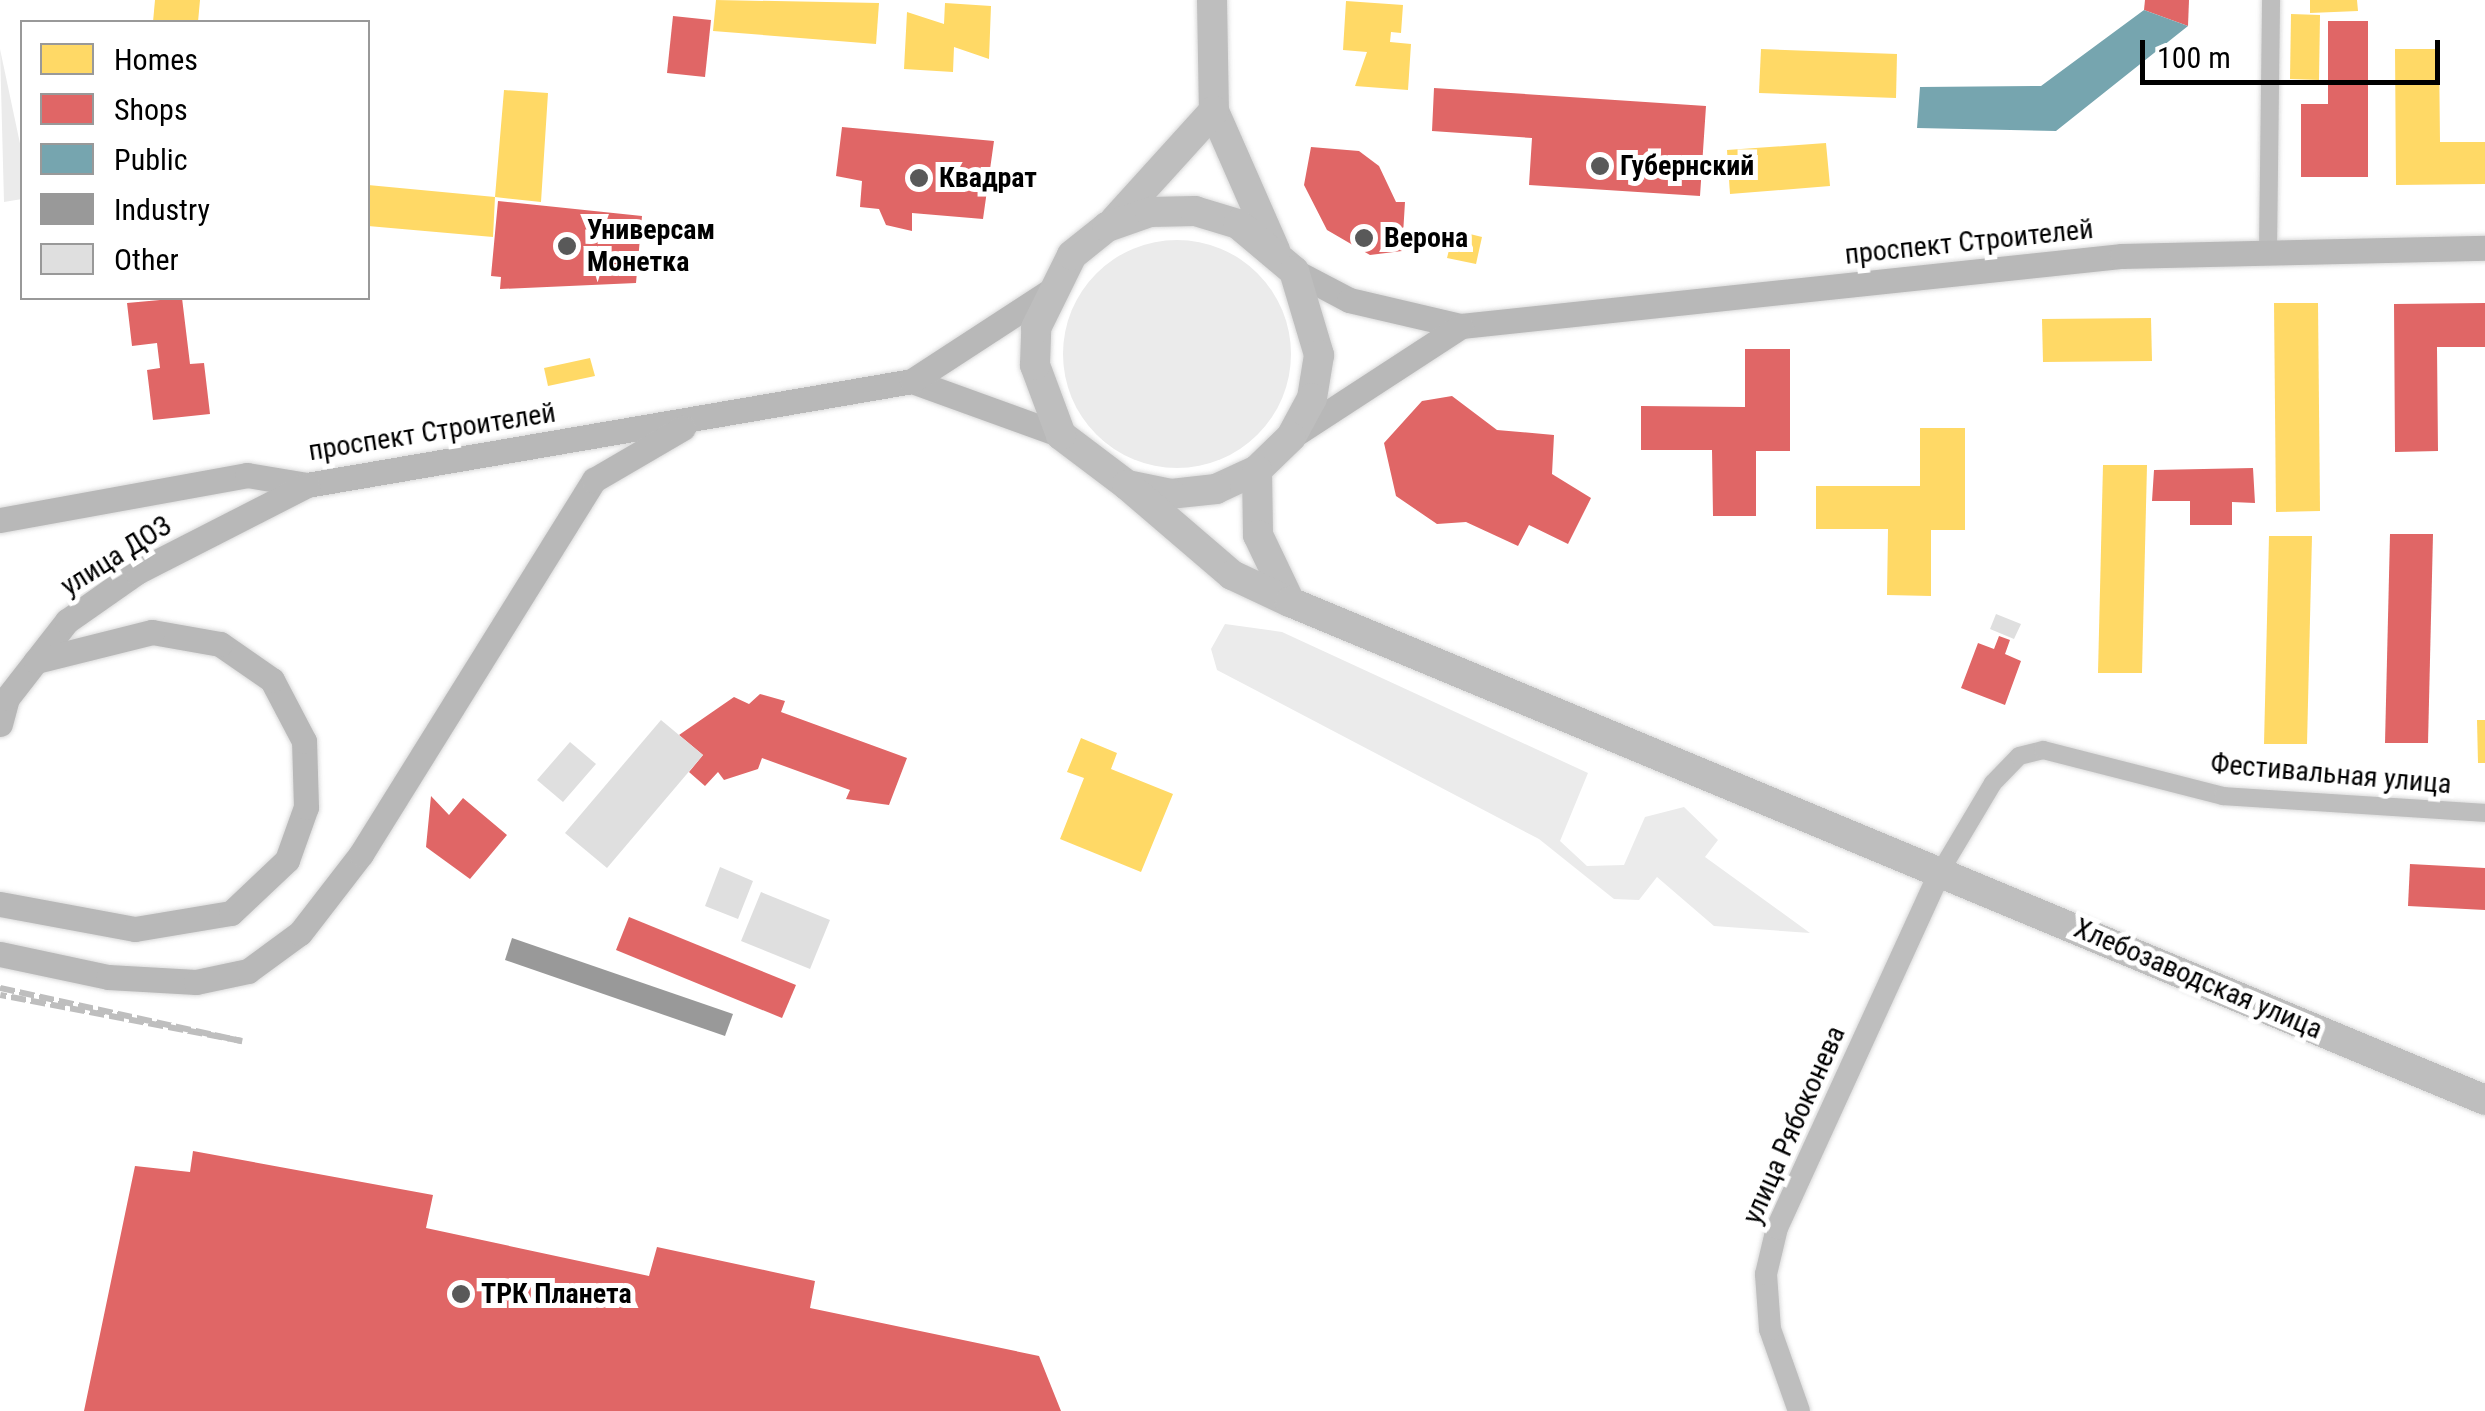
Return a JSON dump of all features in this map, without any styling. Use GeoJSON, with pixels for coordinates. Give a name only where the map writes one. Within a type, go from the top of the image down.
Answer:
{"type":"FeatureCollection","features":[{"type":"Feature","properties":{"kind":"main road"},"geometry":{"type":"LineString","coordinates":[[1212,0],[1214,111],[1285,260],[1319,355],[1291,438]]}},
{"type":"Feature","properties":{"kind":"main road"},"geometry":{"type":"LineString","coordinates":[[912,381],[1047,292],[1072,255],[1108,228],[1214,111]]}},
{"type":"Feature","properties":{"kind":"main road"},"geometry":{"type":"LineString","coordinates":[[1108,228],[1150,212],[1195,211],[1238,224],[1285,260],[1349,300],[1462,326]]}},
{"type":"Feature","properties":{"kind":"main road","name":"проспект Строителей"},"geometry":{"type":"LineString","coordinates":[[1462,326],[2122,256],[2485,248]]}},
{"type":"Feature","properties":{"kind":"main road"},"geometry":{"type":"LineString","coordinates":[[1047,292],[1035,366],[1061,435]]}},
{"type":"Feature","properties":{"kind":"main road"},"geometry":{"type":"LineString","coordinates":[[1127,486],[1171,494],[1216,489],[1258,470],[1291,438],[1462,326]]}},
{"type":"Feature","properties":{"kind":"main road"},"geometry":{"type":"LineString","coordinates":[[912,381],[1061,435],[1232,575],[1290,602]]}},
{"type":"Feature","properties":{"kind":"main road","name":"проспект Строителей"},"geometry":{"type":"LineString","coordinates":[[0,520],[247,475],[307,485],[912,381]]}},
{"type":"Feature","properties":{"kind":"main road"},"geometry":{"type":"LineString","coordinates":[[0,954],[108,977],[196,982],[248,971],[300,933],[361,854],[594,480],[698,419]]}},
{"type":"Feature","properties":{"kind":"main road"},"geometry":{"type":"LineString","coordinates":[[1258,470],[1258,535],[1290,602]]}},
{"type":"Feature","properties":{"kind":"main road","name":"улица ДОЗ"},"geometry":{"type":"LineString","coordinates":[[0,724],[7,698],[67,621],[137,572],[307,485]]}},
{"type":"Feature","properties":{"kind":"main road","name":"Хлебозаводская улица"},"geometry":{"type":"LineString","coordinates":[[1290,602],[2485,1100]]}},
{"type":"Feature","properties":{"kind":"main road"},"geometry":{"type":"LineString","coordinates":[[0,904],[135,929],[231,913],[288,860],[306,807],[304,741],[272,680],[220,644],[152,632],[36,661]]}},
{"type":"Feature","properties":{"kind":"street"},"geometry":{"type":"LineString","coordinates":[[2268,251],[2271,0]]}},
{"type":"Feature","properties":{"kind":"street","name":"Фестивальная улица"},"geometry":{"type":"LineString","coordinates":[[1940,872],[1993,783],[2020,756],[2044,750],[2223,796],[2485,813]]}},
{"type":"Feature","properties":{"kind":"street","name":"улица Рябоконева"},"geometry":{"type":"LineString","coordinates":[[1799,1411],[1770,1328],[1766,1274],[1777,1228],[1940,872]]}},
{"type":"Feature","properties":{"kind":"shaded area"},"geometry":{"type":"Polygon","coordinates":[[[0,49],[20,144],[20,199],[4,202],[0,49]]]}},
{"type":"Feature","properties":{"kind":"shaded area"},"geometry":{"type":"Polygon","coordinates":[[[1177,240],[1220,249],[1257,274],[1282,311],[1291,354],[1282,397],[1257,434],[1220,459],[1177,468],[1134,459],[1097,434],[1072,397],[1063,354],[1072,311],[1097,274],[1134,249],[1177,240]]]}},
{"type":"Feature","properties":{"kind":"shaded area"},"geometry":{"type":"Polygon","coordinates":[[[1225,624],[1282,632],[1588,773],[1560,841],[1587,866],[1624,865],[1645,817],[1684,807],[1718,840],[1705,857],[1810,933],[1714,926],[1657,877],[1639,900],[1614,899],[1539,839],[1217,670],[1211,649],[1225,624]]]}},
{"type":"Feature","properties":{"kind":"building: Homes"},"geometry":{"type":"Polygon","coordinates":[[[155,0],[200,0],[198,20],[153,20],[155,0]]]}},
{"type":"Feature","properties":{"kind":"building: Homes"},"geometry":{"type":"Polygon","coordinates":[[[716,0],[879,3],[876,44],[713,31],[716,0]]]}},
{"type":"Feature","properties":{"kind":"building: Homes"},"geometry":{"type":"Polygon","coordinates":[[[2310,0],[2357,0],[2358,11],[2310,13],[2310,0]]]}},
{"type":"Feature","properties":{"kind":"building: Homes"},"geometry":{"type":"Polygon","coordinates":[[[1346,1],[1403,5],[1401,33],[1391,32],[1390,42],[1411,44],[1408,90],[1355,86],[1367,52],[1343,50],[1346,1]]]}},
{"type":"Feature","properties":{"kind":"building: Homes"},"geometry":{"type":"Polygon","coordinates":[[[945,3],[991,6],[989,59],[954,47],[953,72],[904,69],[907,12],[944,24],[945,3]]]}},
{"type":"Feature","properties":{"kind":"building: Homes"},"geometry":{"type":"Polygon","coordinates":[[[2291,14],[2320,15],[2319,80],[2290,79],[2291,14]]]}},
{"type":"Feature","properties":{"kind":"building: Homes"},"geometry":{"type":"Polygon","coordinates":[[[1761,49],[1897,54],[1896,98],[1759,93],[1761,49]]]}},
{"type":"Feature","properties":{"kind":"building: Homes"},"geometry":{"type":"Polygon","coordinates":[[[2395,49],[2439,49],[2440,142],[2485,142],[2485,184],[2396,185],[2395,49]]]}},
{"type":"Feature","properties":{"kind":"building: Homes"},"geometry":{"type":"Polygon","coordinates":[[[504,90],[548,93],[541,202],[495,197],[504,90]]]}},
{"type":"Feature","properties":{"kind":"building: Homes"},"geometry":{"type":"Polygon","coordinates":[[[1826,143],[1830,186],[1730,194],[1727,150],[1826,143]]]}},
{"type":"Feature","properties":{"kind":"building: Homes"},"geometry":{"type":"Polygon","coordinates":[[[370,185],[495,197],[493,237],[370,226],[370,185]]]}},
{"type":"Feature","properties":{"kind":"building: Homes"},"geometry":{"type":"Polygon","coordinates":[[[1454,230],[1482,237],[1476,264],[1447,258],[1454,230]]]}},
{"type":"Feature","properties":{"kind":"building: Homes"},"geometry":{"type":"Polygon","coordinates":[[[2274,303],[2318,303],[2320,511],[2276,512],[2274,303]]]}},
{"type":"Feature","properties":{"kind":"building: Homes"},"geometry":{"type":"Polygon","coordinates":[[[2151,318],[2152,361],[2043,362],[2042,319],[2151,318]]]}},
{"type":"Feature","properties":{"kind":"building: Homes"},"geometry":{"type":"Polygon","coordinates":[[[590,358],[595,376],[548,386],[544,368],[590,358]]]}},
{"type":"Feature","properties":{"kind":"building: Homes"},"geometry":{"type":"Polygon","coordinates":[[[1920,428],[1965,428],[1965,530],[1931,530],[1931,596],[1887,595],[1888,529],[1816,529],[1816,486],[1920,486],[1920,428]]]}},
{"type":"Feature","properties":{"kind":"building: Homes"},"geometry":{"type":"Polygon","coordinates":[[[2103,465],[2147,465],[2142,673],[2098,673],[2103,465]]]}},
{"type":"Feature","properties":{"kind":"building: Homes"},"geometry":{"type":"Polygon","coordinates":[[[2269,536],[2312,536],[2307,744],[2264,744],[2269,536]]]}},
{"type":"Feature","properties":{"kind":"building: Homes"},"geometry":{"type":"Polygon","coordinates":[[[2477,720],[2485,720],[2485,763],[2478,763],[2477,720]]]}},
{"type":"Feature","properties":{"kind":"building: Homes"},"geometry":{"type":"Polygon","coordinates":[[[1081,738],[1117,753],[1111,769],[1173,794],[1141,872],[1060,839],[1084,778],[1067,772],[1081,738]]]}},
{"type":"Feature","properties":{"kind":"building: Shops"},"geometry":{"type":"Polygon","coordinates":[[[2145,0],[2189,0],[2188,26],[2144,10],[2145,0]]]}},
{"type":"Feature","properties":{"kind":"building: Shops"},"geometry":{"type":"Polygon","coordinates":[[[673,16],[711,20],[705,77],[667,73],[673,16]]]}},
{"type":"Feature","properties":{"kind":"building: Shops"},"geometry":{"type":"Polygon","coordinates":[[[2328,21],[2368,21],[2368,177],[2301,177],[2301,104],[2328,104],[2328,21]]]}},
{"type":"Feature","properties":{"kind":"building: Shops"},"geometry":{"type":"Polygon","coordinates":[[[1434,88],[1706,106],[1700,196],[1529,185],[1532,138],[1432,131],[1434,88]]]}},
{"type":"Feature","properties":{"kind":"building: Shops","name":"Квадрат"},"geometry":{"type":"Polygon","coordinates":[[[842,127],[994,141],[983,219],[912,213],[912,231],[886,225],[879,209],[860,207],[862,181],[836,176],[842,127]]]}},
{"type":"Feature","properties":{"kind":"building: Shops"},"geometry":{"type":"Polygon","coordinates":[[[1311,147],[1359,151],[1379,166],[1396,202],[1405,202],[1402,251],[1370,255],[1327,230],[1304,185],[1311,147]]]}},
{"type":"Feature","properties":{"kind":"building: Shops","name":"Универсам Монетка"},"geometry":{"type":"Polygon","coordinates":[[[498,201],[642,216],[636,283],[500,289],[501,277],[491,276],[498,201]]]}},
{"type":"Feature","properties":{"kind":"building: Shops"},"geometry":{"type":"Polygon","coordinates":[[[182,300],[190,364],[204,363],[210,414],[153,420],[147,370],[160,368],[157,343],[132,346],[127,303],[182,300]]]}},
{"type":"Feature","properties":{"kind":"building: Shops"},"geometry":{"type":"Polygon","coordinates":[[[2485,303],[2485,347],[2437,347],[2438,451],[2395,452],[2394,304],[2485,303]]]}},
{"type":"Feature","properties":{"kind":"building: Shops"},"geometry":{"type":"Polygon","coordinates":[[[1745,349],[1790,349],[1790,451],[1756,451],[1756,516],[1713,516],[1712,450],[1641,450],[1641,406],[1745,407],[1745,349]]]}},
{"type":"Feature","properties":{"kind":"building: Shops"},"geometry":{"type":"Polygon","coordinates":[[[1452,396],[1497,430],[1554,435],[1552,474],[1591,498],[1568,544],[1529,525],[1518,546],[1466,522],[1437,524],[1396,496],[1384,443],[1422,401],[1452,396]]]}},
{"type":"Feature","properties":{"kind":"building: Shops"},"geometry":{"type":"Polygon","coordinates":[[[2253,468],[2255,503],[2232,502],[2232,525],[2190,525],[2190,501],[2152,501],[2154,470],[2253,468]]]}},
{"type":"Feature","properties":{"kind":"building: Shops"},"geometry":{"type":"Polygon","coordinates":[[[2390,534],[2433,534],[2428,743],[2385,743],[2390,534]]]}},
{"type":"Feature","properties":{"kind":"building: Shops"},"geometry":{"type":"Polygon","coordinates":[[[1999,636],[2010,640],[2005,654],[2021,661],[2005,705],[1961,688],[1978,643],[1994,649],[1999,636]]]}},
{"type":"Feature","properties":{"kind":"building: Shops"},"geometry":{"type":"Polygon","coordinates":[[[760,694],[785,701],[781,712],[907,758],[889,805],[846,799],[850,790],[762,758],[758,769],[724,780],[718,772],[705,786],[689,772],[703,755],[679,735],[734,697],[749,704],[760,694]]]}},
{"type":"Feature","properties":{"kind":"building: Shops"},"geometry":{"type":"Polygon","coordinates":[[[431,796],[449,815],[463,798],[507,835],[470,879],[426,847],[431,796]]]}},
{"type":"Feature","properties":{"kind":"building: Shops"},"geometry":{"type":"Polygon","coordinates":[[[2410,864],[2485,868],[2485,910],[2408,906],[2410,864]]]}},
{"type":"Feature","properties":{"kind":"building: Shops"},"geometry":{"type":"Polygon","coordinates":[[[629,917],[796,985],[782,1018],[616,950],[629,917]]]}},
{"type":"Feature","properties":{"kind":"building: Shops","name":"ТРК Планета"},"geometry":{"type":"Polygon","coordinates":[[[193,1151],[433,1195],[426,1228],[649,1276],[657,1247],[815,1281],[810,1308],[1039,1356],[1061,1411],[84,1411],[135,1166],[190,1172],[193,1151]]]}},
{"type":"Feature","properties":{"kind":"building: Public"},"geometry":{"type":"Polygon","coordinates":[[[2144,10],[2188,26],[2056,131],[1917,128],[1920,87],[2041,86],[2144,10]]]}},
{"type":"Feature","properties":{"kind":"building: Industry"},"geometry":{"type":"Polygon","coordinates":[[[512,938],[733,1014],[725,1036],[505,960],[512,938]]]}},
{"type":"Feature","properties":{"kind":"building: Other"},"geometry":{"type":"Polygon","coordinates":[[[1996,614],[2021,624],[2014,639],[1990,629],[1996,614]]]}},
{"type":"Feature","properties":{"kind":"building: Other"},"geometry":{"type":"Polygon","coordinates":[[[661,720],[703,755],[607,868],[565,833],[661,720]]]}},
{"type":"Feature","properties":{"kind":"building: Other"},"geometry":{"type":"Polygon","coordinates":[[[570,742],[596,764],[563,802],[537,780],[570,742]]]}},
{"type":"Feature","properties":{"kind":"building: Other"},"geometry":{"type":"Polygon","coordinates":[[[720,867],[753,881],[738,919],[705,906],[720,867]]]}},
{"type":"Feature","properties":{"kind":"building: Other"},"geometry":{"type":"Polygon","coordinates":[[[761,892],[830,920],[810,969],[741,941],[761,892]]]}},
{"type":"Feature","properties":{"kind":"railway"},"geometry":{"type":"LineString","coordinates":[[0,988],[242,1041],[0,995]]}},
{"type":"Feature","properties":{"kind":"place","name":"Губернский"},"geometry":{"type":"Point","coordinates":[1600,166]}},
{"type":"Feature","properties":{"kind":"place","name":"Квадрат"},"geometry":{"type":"Point","coordinates":[919,178]}},
{"type":"Feature","properties":{"kind":"place","name":"Верона"},"geometry":{"type":"Point","coordinates":[1364,238]}},
{"type":"Feature","properties":{"kind":"place","name":"Универсам Монетка"},"geometry":{"type":"Point","coordinates":[567,246]}},
{"type":"Feature","properties":{"kind":"place","name":"ТРК Планета"},"geometry":{"type":"Point","coordinates":[461,1294]}}]}
